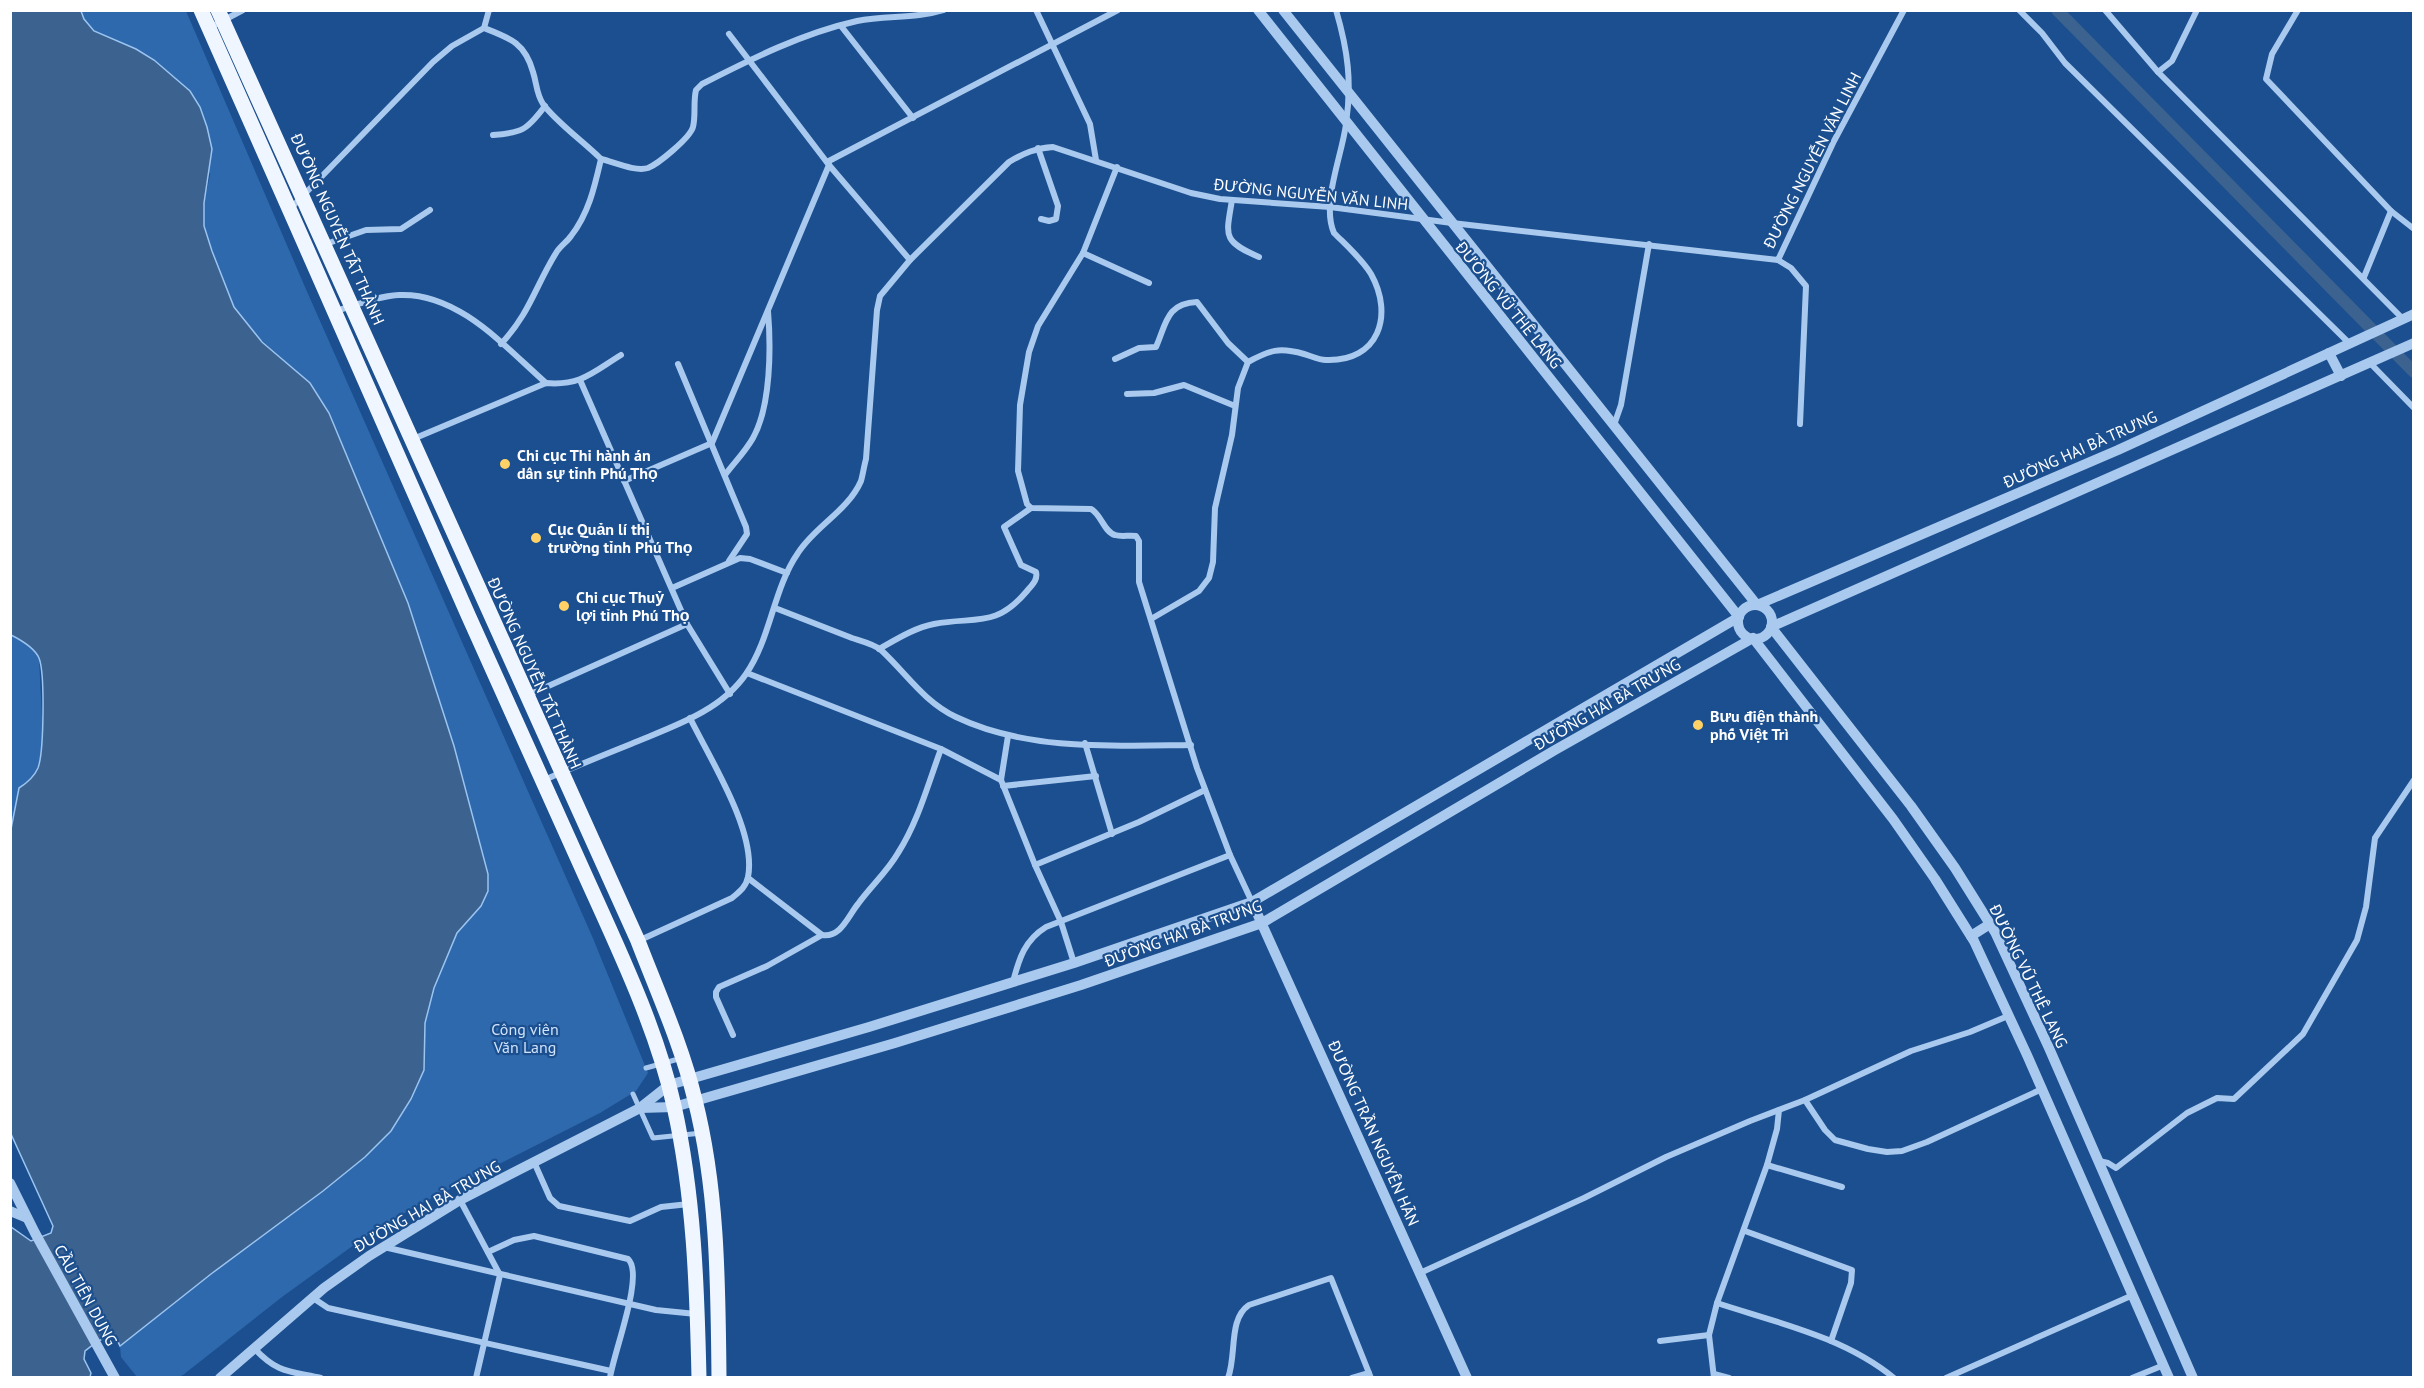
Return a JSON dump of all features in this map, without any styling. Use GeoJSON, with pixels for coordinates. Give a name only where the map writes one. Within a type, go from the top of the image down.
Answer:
{"type":"FeatureCollection","features":[{"type":"Feature","properties":{"kind":"main road"},"geometry":{"type":"LineString","coordinates":[[201,10],[619,950],[662,1064],[674,1107],[689,1204],[698,1314],[699,1377]]}},
{"type":"Feature","properties":{"kind":"main road","name":"ĐƯỜNG NGUYỄN TẤT THÀNH"},"geometry":{"type":"LineString","coordinates":[[221,16],[353,306],[560,773],[638,941],[682,1058],[696,1102],[702,1132],[713,1225],[719,1377]]}},
{"type":"Feature","properties":{"kind":"street"},"geometry":{"type":"LineString","coordinates":[[209,28],[221,16],[243,10]]}},
{"type":"Feature","properties":{"kind":"street"},"geometry":{"type":"LineString","coordinates":[[290,209],[433,62],[452,46],[484,28],[489,10]]}},
{"type":"Feature","properties":{"kind":"street"},"geometry":{"type":"LineString","coordinates":[[484,28],[513,39],[520,45],[533,73],[537,94],[545,106],[601,159],[647,168],[690,134],[696,90],[702,84],[750,60],[818,32],[889,16],[923,16],[944,10]]}},
{"type":"Feature","properties":{"kind":"street"},"geometry":{"type":"LineString","coordinates":[[1036,10],[1090,124],[1096,160]]}},
{"type":"Feature","properties":{"kind":"street"},"geometry":{"type":"LineString","coordinates":[[624,481],[711,443],[828,164],[1118,10]]}},
{"type":"Feature","properties":{"kind":"street","name":"ĐƯỜNG VŨ THÊ LANG"},"geometry":{"type":"LineString","coordinates":[[1258,10],[1346,124],[1739,617]]}},
{"type":"Feature","properties":{"kind":"street","name":"ĐƯỜNG VŨ THÊ LANG"},"geometry":{"type":"LineString","coordinates":[[1283,10],[1757,605]]}},
{"type":"Feature","properties":{"kind":"street"},"geometry":{"type":"LineString","coordinates":[[1151,619],[1199,591],[1209,578],[1213,562],[1215,508],[1232,435],[1238,388],[1248,362],[1267,351],[1287,349],[1325,360],[1348,358],[1370,345],[1382,323],[1379,295],[1370,273],[1334,233],[1331,225],[1329,207],[1346,124],[1349,63],[1336,10]]}},
{"type":"Feature","properties":{"kind":"street","name":"ĐƯỜNG NGUYỄN VĂN LINH"},"geometry":{"type":"LineString","coordinates":[[1038,148],[1053,147],[1191,193],[1232,200],[1329,207],[1778,260],[1834,141],[1904,10]]}},
{"type":"Feature","properties":{"kind":"street"},"geometry":{"type":"LineString","coordinates":[[2019,10],[2042,33],[2065,63],[2350,344]]}},
{"type":"Feature","properties":{"kind":"street"},"geometry":{"type":"LineString","coordinates":[[2105,10],[2158,72],[2364,277],[2408,317]]}},
{"type":"Feature","properties":{"kind":"street"},"geometry":{"type":"LineString","coordinates":[[2158,72],[2172,61],[2197,10]]}},
{"type":"Feature","properties":{"kind":"street"},"geometry":{"type":"LineString","coordinates":[[2297,11],[2272,54],[2266,79],[2269,85],[2391,211],[2414,229]]}},
{"type":"Feature","properties":{"kind":"street"},"geometry":{"type":"LineString","coordinates":[[841,26],[913,118]]}},
{"type":"Feature","properties":{"kind":"street"},"geometry":{"type":"LineString","coordinates":[[729,34],[828,164],[910,260]]}},
{"type":"Feature","properties":{"kind":"street"},"geometry":{"type":"LineString","coordinates":[[493,135],[516,133],[526,129],[545,106]]}},
{"type":"Feature","properties":{"kind":"street"},"geometry":{"type":"LineString","coordinates":[[542,781],[690,718],[730,694],[747,673],[775,608],[787,573],[798,552],[849,500],[860,481],[866,459],[880,296],[910,260],[1009,162],[1038,148],[1058,206],[1056,219],[1049,221],[1041,219]]}},
{"type":"Feature","properties":{"kind":"street"},"geometry":{"type":"LineString","coordinates":[[501,344],[524,316],[557,251],[572,236],[582,219],[592,195],[601,159]]}},
{"type":"Feature","properties":{"kind":"street"},"geometry":{"type":"LineString","coordinates":[[1031,508],[1027,504],[1018,471],[1020,405],[1029,351],[1038,326],[1083,253],[1116,167]]}},
{"type":"Feature","properties":{"kind":"street"},"geometry":{"type":"LineString","coordinates":[[1232,200],[1227,228],[1230,240],[1239,248],[1259,256]]}},
{"type":"Feature","properties":{"kind":"street"},"geometry":{"type":"LineString","coordinates":[[325,245],[366,230],[401,229],[430,210]]}},
{"type":"Feature","properties":{"kind":"street"},"geometry":{"type":"LineString","coordinates":[[2364,277],[2391,211]]}},
{"type":"Feature","properties":{"kind":"street"},"geometry":{"type":"LineString","coordinates":[[1614,426],[1622,405],[1648,244]]}},
{"type":"Feature","properties":{"kind":"street"},"geometry":{"type":"LineString","coordinates":[[1083,253],[1149,283]]}},
{"type":"Feature","properties":{"kind":"street"},"geometry":{"type":"LineString","coordinates":[[1778,260],[1791,268],[1806,286],[1800,424]]}},
{"type":"Feature","properties":{"kind":"street"},"geometry":{"type":"LineString","coordinates":[[336,311],[396,295],[416,296],[438,301],[473,321],[546,383]]}},
{"type":"Feature","properties":{"kind":"street"},"geometry":{"type":"LineString","coordinates":[[1115,359],[1139,348],[1156,347],[1168,316],[1174,310],[1190,302],[1197,302],[1223,336],[1248,362]]}},
{"type":"Feature","properties":{"kind":"street"},"geometry":{"type":"LineString","coordinates":[[725,475],[754,437],[760,421],[771,350],[768,309]]}},
{"type":"Feature","properties":{"kind":"street","name":"ĐƯỜNG HAI BÀ TRƯNG"},"geometry":{"type":"LineString","coordinates":[[1757,605],[2118,450],[2408,317]]}},
{"type":"Feature","properties":{"kind":"street"},"geometry":{"type":"LineString","coordinates":[[1753,638],[1764,636],[1771,627],[2414,344]]}},
{"type":"Feature","properties":{"kind":"street"},"geometry":{"type":"LineString","coordinates":[[2329,353],[2341,376]]}},
{"type":"Feature","properties":{"kind":"street"},"geometry":{"type":"LineString","coordinates":[[412,440],[546,383],[568,385],[621,355]]}},
{"type":"Feature","properties":{"kind":"street"},"geometry":{"type":"LineString","coordinates":[[2370,363],[2414,408]]}},
{"type":"Feature","properties":{"kind":"street"},"geometry":{"type":"LineString","coordinates":[[678,364],[725,475],[747,534],[729,561]]}},
{"type":"Feature","properties":{"kind":"street"},"geometry":{"type":"LineString","coordinates":[[580,380],[687,624],[730,694]]}},
{"type":"Feature","properties":{"kind":"street"},"geometry":{"type":"LineString","coordinates":[[1127,394],[1154,393],[1184,385],[1235,406]]}},
{"type":"Feature","properties":{"kind":"street"},"geometry":{"type":"LineString","coordinates":[[879,649],[909,632],[935,624],[988,619],[1007,609],[1023,596],[1034,582],[1036,572],[1021,565],[1004,527],[1031,508],[1091,509],[1095,511],[1110,532],[1115,535],[1136,536],[1140,553],[1139,582],[1205,790],[1230,855],[1252,902]]}},
{"type":"Feature","properties":{"kind":"street"},"geometry":{"type":"LineString","coordinates":[[672,588],[740,558],[750,559],[787,573]]}},
{"type":"Feature","properties":{"kind":"street"},"geometry":{"type":"LineString","coordinates":[[1771,627],[1769,613],[1757,605],[1746,608],[1739,617],[1741,631],[1753,638],[1893,819],[1971,936],[2042,1089],[2169,1377]]}},
{"type":"Feature","properties":{"kind":"street"},"geometry":{"type":"LineString","coordinates":[[775,608],[879,649],[932,702],[954,716],[1008,736],[1046,742],[1191,745]]}},
{"type":"Feature","properties":{"kind":"street","name":"ĐƯỜNG HAI BÀ TRƯNG"},"geometry":{"type":"LineString","coordinates":[[220,1377],[344,1273],[383,1247],[460,1200],[640,1108],[669,1085],[859,1030],[1074,963],[1252,902],[1739,617]]}},
{"type":"Feature","properties":{"kind":"street"},"geometry":{"type":"LineString","coordinates":[[526,696],[687,624]]}},
{"type":"Feature","properties":{"kind":"street","name":"ĐƯỜNG VŨ THÊ LANG"},"geometry":{"type":"LineString","coordinates":[[1771,627],[1911,806],[1990,924],[2049,1048],[2193,1377]]}},
{"type":"Feature","properties":{"kind":"street","name":"ĐƯỜNG HAI BÀ TRƯNG"},"geometry":{"type":"LineString","coordinates":[[640,1108],[674,1107],[696,1102],[1081,985],[1262,923],[1517,772],[1753,638]]}},
{"type":"Feature","properties":{"kind":"street"},"geometry":{"type":"LineString","coordinates":[[747,673],[941,750],[1002,783],[1096,776]]}},
{"type":"Feature","properties":{"kind":"street"},"geometry":{"type":"LineString","coordinates":[[638,941],[732,898],[743,889],[748,878],[749,854],[744,830],[690,718]]}},
{"type":"Feature","properties":{"kind":"street"},"geometry":{"type":"LineString","coordinates":[[1008,736],[1002,783],[1061,922],[1074,963]]}},
{"type":"Feature","properties":{"kind":"street"},"geometry":{"type":"LineString","coordinates":[[1086,743],[1112,834]]}},
{"type":"Feature","properties":{"kind":"street"},"geometry":{"type":"LineString","coordinates":[[748,878],[822,935],[831,936],[838,932],[899,852],[912,826],[941,750]]}},
{"type":"Feature","properties":{"kind":"street"},"geometry":{"type":"LineString","coordinates":[[2098,1161],[2116,1168],[2187,1113],[2217,1098],[2234,1099],[2303,1034],[2357,940],[2366,907],[2375,838],[2414,780]]}},
{"type":"Feature","properties":{"kind":"street"},"geometry":{"type":"LineString","coordinates":[[1035,865],[1112,834],[1205,790]]}},
{"type":"Feature","properties":{"kind":"street"},"geometry":{"type":"LineString","coordinates":[[1013,982],[1019,958],[1029,941],[1046,927],[1230,855]]}},
{"type":"Feature","properties":{"kind":"street","name":"ĐƯỜNG TRẦN NGUYÊN HÃN"},"geometry":{"type":"LineString","coordinates":[[1252,902],[1465,1377]]}},
{"type":"Feature","properties":{"kind":"street"},"geometry":{"type":"LineString","coordinates":[[1971,936],[1990,924]]}},
{"type":"Feature","properties":{"kind":"street"},"geometry":{"type":"LineString","coordinates":[[734,1035],[716,997],[719,987],[767,966],[822,935]]}},
{"type":"Feature","properties":{"kind":"street"},"geometry":{"type":"LineString","coordinates":[[1420,1273],[1584,1198],[1666,1157],[1805,1100],[1911,1052],[2008,1016]]}},
{"type":"Feature","properties":{"kind":"street"},"geometry":{"type":"LineString","coordinates":[[646,1068],[682,1058]]}},
{"type":"Feature","properties":{"kind":"street"},"geometry":{"type":"LineString","coordinates":[[1805,1100],[1825,1130],[1835,1140],[1887,1152],[1902,1151],[1927,1142],[2042,1089]]}},
{"type":"Feature","properties":{"kind":"street"},"geometry":{"type":"LineString","coordinates":[[633,1094],[654,1138],[702,1132]]}},
{"type":"Feature","properties":{"kind":"street"},"geometry":{"type":"LineString","coordinates":[[1729,1377],[1714,1376],[1709,1335],[1717,1303],[1767,1165],[1777,1129],[1779,1110]]}},
{"type":"Feature","properties":{"kind":"street"},"geometry":{"type":"LineString","coordinates":[[534,1162],[550,1198],[559,1206],[630,1221],[661,1207],[689,1204]]}},
{"type":"Feature","properties":{"kind":"street"},"geometry":{"type":"LineString","coordinates":[[1767,1165],[1842,1187]]}},
{"type":"Feature","properties":{"kind":"street","name":"CẦU TIÊN DUNG"},"geometry":{"type":"LineString","coordinates":[[10,1183],[34,1233],[113,1374]]}},
{"type":"Feature","properties":{"kind":"street"},"geometry":{"type":"LineString","coordinates":[[460,1200],[500,1275],[476,1377]]}},
{"type":"Feature","properties":{"kind":"street"},"geometry":{"type":"LineString","coordinates":[[10,1211],[27,1218]]}},
{"type":"Feature","properties":{"kind":"street"},"geometry":{"type":"LineString","coordinates":[[1745,1231],[1852,1270],[1851,1283],[1831,1341]]}},
{"type":"Feature","properties":{"kind":"street"},"geometry":{"type":"LineString","coordinates":[[313,1298],[328,1308],[610,1374],[630,1302],[633,1263],[628,1259],[534,1236],[514,1240],[488,1252]]}},
{"type":"Feature","properties":{"kind":"street"},"geometry":{"type":"LineString","coordinates":[[383,1247],[500,1275],[630,1302],[656,1310],[698,1314]]}},
{"type":"Feature","properties":{"kind":"street"},"geometry":{"type":"LineString","coordinates":[[1228,1377],[1233,1365],[1236,1321],[1241,1311],[1249,1305],[1331,1278],[1370,1375],[1352,1377]]}},
{"type":"Feature","properties":{"kind":"street"},"geometry":{"type":"LineString","coordinates":[[1946,1377],[2133,1295]]}},
{"type":"Feature","properties":{"kind":"street"},"geometry":{"type":"LineString","coordinates":[[1717,1303],[1831,1341],[1863,1355],[1894,1377]]}},
{"type":"Feature","properties":{"kind":"street"},"geometry":{"type":"LineString","coordinates":[[1660,1341],[1709,1335]]}},
{"type":"Feature","properties":{"kind":"street"},"geometry":{"type":"LineString","coordinates":[[254,1348],[269,1363],[290,1374],[321,1377]]}},
{"type":"Feature","properties":{"kind":"street"},"geometry":{"type":"LineString","coordinates":[[2132,1377],[2164,1365]]}},
{"type":"Feature","properties":{"kind":"green space","name":"Công viên Văn Lang"},"geometry":{"type":"Polygon","coordinates":[[[81,11],[186,11],[305,287],[592,936],[648,1073],[636,1091],[600,1113],[418,1205],[365,1237],[178,1377],[137,1377],[121,1357],[120,1346],[211,1274],[323,1191],[365,1157],[391,1131],[424,1070],[425,1023],[444,961],[457,933],[481,906],[488,891],[408,603],[329,413],[310,383],[260,339],[234,307],[212,251],[204,226],[204,203],[210,175],[190,91],[154,60],[94,31],[84,19],[81,11]]]}},
{"type":"Feature","properties":{"kind":"green space"},"geometry":{"type":"Polygon","coordinates":[[[11,635],[30,646],[39,658],[43,738],[38,769],[29,782],[11,829],[11,635]]]}},
{"type":"Feature","properties":{"kind":"shaded area"},"geometry":{"type":"Polygon","coordinates":[[[11,11],[81,11],[84,19],[94,31],[136,49],[154,60],[190,91],[200,107],[212,149],[204,203],[204,226],[212,251],[234,307],[262,342],[310,383],[329,413],[408,603],[454,746],[488,874],[488,891],[481,906],[457,933],[434,988],[425,1023],[424,1070],[411,1099],[391,1131],[365,1157],[323,1191],[211,1274],[120,1346],[117,1340],[108,1337],[85,1351],[84,1359],[91,1373],[90,1377],[11,1377],[11,1227],[31,1241],[51,1233],[53,1226],[11,1134],[11,829],[19,788],[30,780],[38,768],[42,746],[43,713],[39,658],[31,647],[11,635],[11,11]]]}},
{"type":"Feature","properties":{"kind":"waterway"},"geometry":{"type":"LineString","coordinates":[[2057,10],[2414,372]]}},
{"type":"Feature","properties":{"kind":"place","name":"Chi cục Thi hành án dân sự tỉnh Phú Thọ"},"geometry":{"type":"Point","coordinates":[505,464]}},
{"type":"Feature","properties":{"kind":"place","name":"Cục Quản lí thị trường tỉnh Phú Thọ"},"geometry":{"type":"Point","coordinates":[536,538]}},
{"type":"Feature","properties":{"kind":"place","name":"Chi cục Thuỷ lợi tỉnh Phú Thọ"},"geometry":{"type":"Point","coordinates":[564,606]}},
{"type":"Feature","properties":{"kind":"place","name":"Bưu điện thành phố Việt Trì"},"geometry":{"type":"Point","coordinates":[1698,725]}}]}
